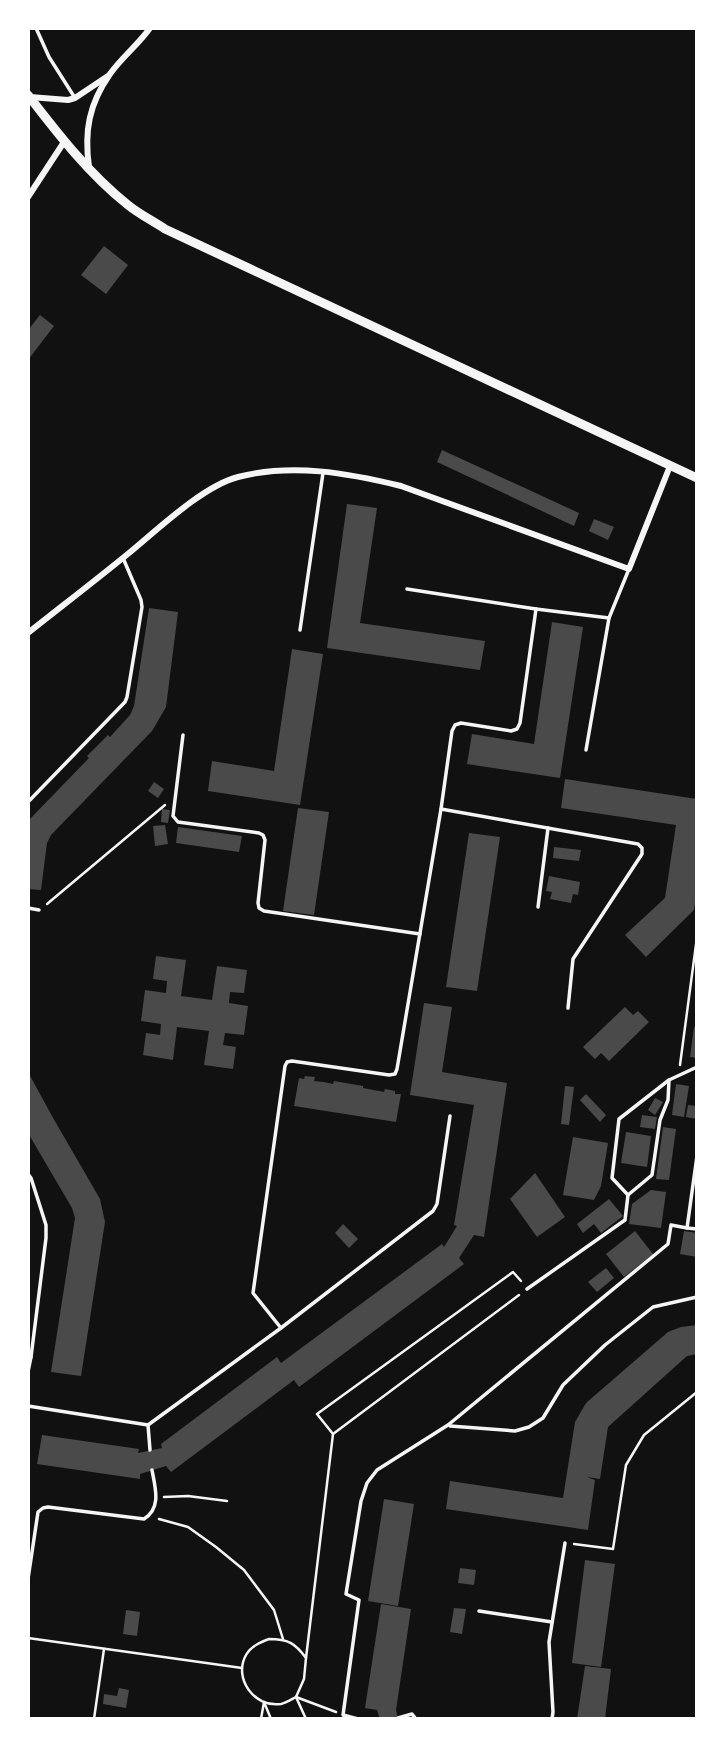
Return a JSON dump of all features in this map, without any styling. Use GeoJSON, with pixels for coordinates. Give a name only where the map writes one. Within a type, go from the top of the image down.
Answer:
{"type":"FeatureCollection","features":[{"type":"Feature","properties":{"kind":"main road"},"geometry":{"type":"LineString","coordinates":[[29,96],[64,142],[89,167],[130,207],[165,229],[697,478]]}},
{"type":"Feature","properties":{"kind":"street"},"geometry":{"type":"LineString","coordinates":[[89,167],[86,143],[91,108],[110,74],[150,28]]}},
{"type":"Feature","properties":{"kind":"street"},"geometry":{"type":"LineString","coordinates":[[29,96],[68,100],[110,74]]}},
{"type":"Feature","properties":{"kind":"street"},"geometry":{"type":"LineString","coordinates":[[28,197],[64,142]]}},
{"type":"Feature","properties":{"kind":"street"},"geometry":{"type":"LineString","coordinates":[[28,633],[201,494],[235,477],[265,471],[299,469],[401,486],[629,569],[670,466]]}},
{"type":"Feature","properties":{"kind":"lane"},"geometry":{"type":"LineString","coordinates":[[36,28],[49,57],[75,98]]}},
{"type":"Feature","properties":{"kind":"lane"},"geometry":{"type":"LineString","coordinates":[[300,630],[323,471]]}},
{"type":"Feature","properties":{"kind":"lane"},"geometry":{"type":"LineString","coordinates":[[28,802],[127,697],[142,607],[123,558]]}},
{"type":"Feature","properties":{"kind":"lane"},"geometry":{"type":"LineString","coordinates":[[586,750],[609,618],[629,569]]}},
{"type":"Feature","properties":{"kind":"lane"},"geometry":{"type":"LineString","coordinates":[[407,590],[609,618]]}},
{"type":"Feature","properties":{"kind":"lane"},"geometry":{"type":"LineString","coordinates":[[281,1328],[253,1293],[285,1066],[292,1060],[389,1075],[394,1074],[397,1069],[442,809],[452,731],[455,725],[461,723],[511,731],[517,729],[536,609]]}},
{"type":"Feature","properties":{"kind":"lane"},"geometry":{"type":"LineString","coordinates":[[183,735],[173,816],[178,822],[264,835],[259,908],[264,911],[420,934]]}},
{"type":"Feature","properties":{"kind":"lane"},"geometry":{"type":"LineString","coordinates":[[442,809],[638,844],[642,848],[642,854],[573,958],[568,1008]]}},
{"type":"Feature","properties":{"kind":"lane"},"geometry":{"type":"LineString","coordinates":[[538,907],[548,828]]}},
{"type":"Feature","properties":{"kind":"lane"},"geometry":{"type":"LineString","coordinates":[[28,908],[39,910]]}},
{"type":"Feature","properties":{"kind":"lane"},"geometry":{"type":"LineString","coordinates":[[628,1195],[612,1178],[619,1118],[669,1080],[697,1068]]}},
{"type":"Feature","properties":{"kind":"lane"},"geometry":{"type":"LineString","coordinates":[[527,1289],[625,1220],[628,1195],[652,1175],[660,1121],[668,1100],[669,1080]]}},
{"type":"Feature","properties":{"kind":"lane"},"geometry":{"type":"LineString","coordinates":[[28,1406],[148,1425],[281,1328],[433,1211],[437,1204],[450,1116]]}},
{"type":"Feature","properties":{"kind":"lane"},"geometry":{"type":"LineString","coordinates":[[687,1228],[697,1156]]}},
{"type":"Feature","properties":{"kind":"lane"},"geometry":{"type":"LineString","coordinates":[[28,1174],[46,1225],[28,1372]]}},
{"type":"Feature","properties":{"kind":"lane"},"geometry":{"type":"LineString","coordinates":[[358,1719],[343,1715],[359,1600],[346,1594],[361,1501],[376,1470],[447,1425],[668,1244],[671,1225],[697,1229]]}},
{"type":"Feature","properties":{"kind":"lane"},"geometry":{"type":"LineString","coordinates":[[447,1425],[515,1431],[529,1427],[543,1418],[563,1385],[605,1345],[653,1307],[697,1297]]}},
{"type":"Feature","properties":{"kind":"lane"},"geometry":{"type":"LineString","coordinates":[[148,1425],[150,1450]]}},
{"type":"Feature","properties":{"kind":"lane"},"geometry":{"type":"LineString","coordinates":[[28,1579],[38,1512],[48,1507],[144,1519],[149,1517],[157,1497],[152,1470]]}},
{"type":"Feature","properties":{"kind":"lane"},"geometry":{"type":"LineString","coordinates":[[552,1719],[554,1712],[549,1642],[565,1543]]}},
{"type":"Feature","properties":{"kind":"lane"},"geometry":{"type":"LineString","coordinates":[[479,1611],[552,1622]]}},
{"type":"Feature","properties":{"kind":"lane"},"geometry":{"type":"LineString","coordinates":[[398,1718],[412,1714],[416,1719]]}},
{"type":"Feature","properties":{"kind":"path"},"geometry":{"type":"LineString","coordinates":[[39,910],[176,796]]}},
{"type":"Feature","properties":{"kind":"path"},"geometry":{"type":"LineString","coordinates":[[678,1075],[697,937]]}},
{"type":"Feature","properties":{"kind":"path"},"geometry":{"type":"LineString","coordinates":[[306,1658],[297,1646],[284,1639],[269,1639],[256,1644],[246,1655],[242,1668],[244,1683],[252,1695],[264,1702],[281,1704],[296,1697],[304,1679],[333,1434],[317,1414],[513,1272],[527,1289],[333,1434]]}},
{"type":"Feature","properties":{"kind":"path"},"geometry":{"type":"LineString","coordinates":[[565,1543],[613,1549],[626,1465],[644,1435],[697,1392]]}},
{"type":"Feature","properties":{"kind":"path"},"geometry":{"type":"LineString","coordinates":[[157,1497],[188,1496],[227,1501]]}},
{"type":"Feature","properties":{"kind":"path"},"geometry":{"type":"LineString","coordinates":[[149,1517],[188,1527],[244,1570],[274,1610],[284,1639]]}},
{"type":"Feature","properties":{"kind":"path"},"geometry":{"type":"LineString","coordinates":[[28,1638],[242,1668]]}},
{"type":"Feature","properties":{"kind":"path"},"geometry":{"type":"LineString","coordinates":[[94,1719],[104,1649]]}},
{"type":"Feature","properties":{"kind":"path"},"geometry":{"type":"LineString","coordinates":[[296,1697],[343,1715]]}},
{"type":"Feature","properties":{"kind":"path"},"geometry":{"type":"LineString","coordinates":[[296,1697],[306,1719]]}},
{"type":"Feature","properties":{"kind":"path"},"geometry":{"type":"LineString","coordinates":[[261,1719],[264,1702]]}},
{"type":"Feature","properties":{"kind":"path"},"geometry":{"type":"LineString","coordinates":[[264,1702],[271,1719]]}},
{"type":"Feature","properties":{"kind":"building"},"geometry":{"type":"Polygon","coordinates":[[[104,246],[128,265],[106,294],[81,275],[104,246]]]}},
{"type":"Feature","properties":{"kind":"building"},"geometry":{"type":"Polygon","coordinates":[[[40,315],[54,326],[28,360],[28,330],[40,315]]]}},
{"type":"Feature","properties":{"kind":"building"},"geometry":{"type":"Polygon","coordinates":[[[442,450],[579,513],[574,526],[437,462],[442,450]]]}},
{"type":"Feature","properties":{"kind":"building"},"geometry":{"type":"Polygon","coordinates":[[[347,504],[377,508],[360,623],[485,641],[480,670],[327,648],[347,504]]]}},
{"type":"Feature","properties":{"kind":"building"},"geometry":{"type":"Polygon","coordinates":[[[594,519],[614,527],[608,540],[589,531],[594,519]]]}},
{"type":"Feature","properties":{"kind":"building"},"geometry":{"type":"Polygon","coordinates":[[[149,608],[178,612],[166,707],[152,731],[51,835],[47,843],[41,890],[28,889],[28,821],[89,758],[87,756],[108,735],[110,737],[130,715],[134,706],[149,608]]]}},
{"type":"Feature","properties":{"kind":"building"},"geometry":{"type":"Polygon","coordinates":[[[552,622],[583,627],[560,778],[467,764],[472,734],[534,744],[552,622]]]}},
{"type":"Feature","properties":{"kind":"building"},"geometry":{"type":"Polygon","coordinates":[[[292,649],[323,654],[300,805],[208,791],[212,761],[274,771],[292,649]]]}},
{"type":"Feature","properties":{"kind":"building"},"geometry":{"type":"Polygon","coordinates":[[[565,779],[697,799],[697,888],[694,910],[646,957],[625,935],[665,898],[676,825],[561,808],[565,779]]]}},
{"type":"Feature","properties":{"kind":"building"},"geometry":{"type":"Polygon","coordinates":[[[154,782],[164,789],[158,798],[148,791],[154,782]]]}},
{"type":"Feature","properties":{"kind":"building"},"geometry":{"type":"Polygon","coordinates":[[[298,808],[329,812],[314,915],[283,911],[298,808]]]}},
{"type":"Feature","properties":{"kind":"building"},"geometry":{"type":"Polygon","coordinates":[[[162,809],[170,810],[168,823],[161,822],[162,809]]]}},
{"type":"Feature","properties":{"kind":"building"},"geometry":{"type":"Polygon","coordinates":[[[165,825],[168,844],[155,846],[153,826],[165,825]]]}},
{"type":"Feature","properties":{"kind":"building"},"geometry":{"type":"Polygon","coordinates":[[[178,827],[242,836],[239,852],[176,843],[178,827]]]}},
{"type":"Feature","properties":{"kind":"building"},"geometry":{"type":"Polygon","coordinates":[[[469,833],[500,837],[477,991],[446,987],[469,833]]]}},
{"type":"Feature","properties":{"kind":"building"},"geometry":{"type":"Polygon","coordinates":[[[554,847],[581,850],[579,861],[553,858],[554,847]]]}},
{"type":"Feature","properties":{"kind":"building"},"geometry":{"type":"Polygon","coordinates":[[[549,876],[580,882],[578,895],[573,894],[571,903],[550,899],[552,892],[546,891],[549,876]]]}},
{"type":"Feature","properties":{"kind":"building"},"geometry":{"type":"Polygon","coordinates":[[[156,956],[186,960],[181,996],[212,1000],[217,966],[247,970],[244,993],[230,992],[229,1003],[248,1006],[244,1035],[225,1033],[223,1045],[236,1047],[233,1069],[204,1065],[209,1031],[177,1027],[173,1060],[143,1055],[146,1033],[160,1035],[161,1024],[141,1021],[145,990],[166,993],[167,981],[153,979],[156,956]]]}},
{"type":"Feature","properties":{"kind":"building"},"geometry":{"type":"Polygon","coordinates":[[[424,1003],[452,1007],[442,1072],[507,1083],[484,1237],[474,1235],[459,1258],[464,1264],[299,1387],[294,1380],[171,1472],[166,1466],[140,1474],[140,1479],[37,1464],[42,1435],[139,1449],[138,1453],[162,1448],[161,1444],[277,1357],[281,1363],[442,1244],[444,1247],[457,1226],[454,1225],[474,1105],[410,1095],[424,1003]]]}},
{"type":"Feature","properties":{"kind":"building"},"geometry":{"type":"Polygon","coordinates":[[[625,1007],[633,1015],[638,1011],[649,1022],[609,1061],[601,1053],[595,1059],[583,1047],[625,1007]]]}},
{"type":"Feature","properties":{"kind":"building"},"geometry":{"type":"Polygon","coordinates":[[[694,1027],[697,1028],[697,1058],[690,1057],[694,1027]]]}},
{"type":"Feature","properties":{"kind":"building"},"geometry":{"type":"Polygon","coordinates":[[[28,1072],[100,1199],[105,1222],[81,1376],[51,1372],[75,1218],[72,1208],[28,1133],[28,1072]]]}},
{"type":"Feature","properties":{"kind":"building"},"geometry":{"type":"Polygon","coordinates":[[[305,1076],[315,1077],[314,1081],[333,1084],[334,1081],[401,1094],[396,1122],[294,1106],[299,1078],[304,1079],[305,1076]]]}},
{"type":"Feature","properties":{"kind":"building"},"geometry":{"type":"Polygon","coordinates":[[[676,1084],[689,1086],[684,1117],[672,1115],[676,1084]]]}},
{"type":"Feature","properties":{"kind":"building"},"geometry":{"type":"Polygon","coordinates":[[[565,1086],[574,1087],[569,1125],[561,1124],[565,1086]]]}},
{"type":"Feature","properties":{"kind":"building"},"geometry":{"type":"Polygon","coordinates":[[[586,1094],[606,1115],[600,1122],[580,1100],[586,1094]]]}},
{"type":"Feature","properties":{"kind":"building"},"geometry":{"type":"Polygon","coordinates":[[[655,1098],[663,1102],[655,1115],[648,1110],[655,1098]]]}},
{"type":"Feature","properties":{"kind":"building"},"geometry":{"type":"Polygon","coordinates":[[[688,1105],[697,1106],[697,1119],[686,1117],[688,1105]]]}},
{"type":"Feature","properties":{"kind":"building"},"geometry":{"type":"Polygon","coordinates":[[[642,1115],[657,1117],[655,1129],[640,1127],[642,1115]]]}},
{"type":"Feature","properties":{"kind":"building"},"geometry":{"type":"Polygon","coordinates":[[[663,1127],[676,1129],[669,1180],[656,1179],[663,1127]]]}},
{"type":"Feature","properties":{"kind":"building"},"geometry":{"type":"Polygon","coordinates":[[[626,1132],[651,1136],[647,1167],[621,1163],[626,1132]]]}},
{"type":"Feature","properties":{"kind":"building"},"geometry":{"type":"Polygon","coordinates":[[[573,1137],[608,1143],[601,1186],[594,1200],[563,1195],[573,1137]]]}},
{"type":"Feature","properties":{"kind":"building"},"geometry":{"type":"Polygon","coordinates":[[[535,1173],[565,1217],[537,1237],[510,1199],[535,1173]]]}},
{"type":"Feature","properties":{"kind":"building"},"geometry":{"type":"Polygon","coordinates":[[[651,1190],[666,1192],[661,1228],[629,1224],[632,1204],[651,1190]]]}},
{"type":"Feature","properties":{"kind":"building"},"geometry":{"type":"Polygon","coordinates":[[[609,1199],[623,1216],[601,1233],[594,1224],[583,1233],[577,1224],[609,1199]]]}},
{"type":"Feature","properties":{"kind":"building"},"geometry":{"type":"Polygon","coordinates":[[[343,1224],[358,1239],[349,1248],[335,1233],[343,1224]]]}},
{"type":"Feature","properties":{"kind":"building"},"geometry":{"type":"Polygon","coordinates":[[[635,1231],[653,1254],[624,1277],[606,1254],[635,1231]]]}},
{"type":"Feature","properties":{"kind":"building"},"geometry":{"type":"Polygon","coordinates":[[[684,1231],[697,1233],[697,1257],[680,1254],[684,1231]]]}},
{"type":"Feature","properties":{"kind":"building"},"geometry":{"type":"Polygon","coordinates":[[[606,1268],[614,1278],[597,1292],[588,1282],[606,1268]]]}},
{"type":"Feature","properties":{"kind":"building"},"geometry":{"type":"Polygon","coordinates":[[[697,1325],[697,1354],[687,1356],[608,1427],[600,1479],[587,1477],[595,1480],[588,1530],[446,1509],[450,1481],[563,1498],[575,1422],[586,1403],[668,1332],[697,1325]]]}},
{"type":"Feature","properties":{"kind":"building"},"geometry":{"type":"Polygon","coordinates":[[[384,1499],[414,1504],[398,1606],[368,1601],[384,1499]]]}},
{"type":"Feature","properties":{"kind":"building"},"geometry":{"type":"Polygon","coordinates":[[[585,1560],[615,1564],[601,1667],[572,1663],[585,1560]]]}},
{"type":"Feature","properties":{"kind":"building"},"geometry":{"type":"Polygon","coordinates":[[[460,1568],[476,1570],[474,1585],[458,1583],[460,1568]]]}},
{"type":"Feature","properties":{"kind":"building"},"geometry":{"type":"Polygon","coordinates":[[[381,1604],[411,1609],[396,1710],[398,1719],[380,1719],[377,1710],[365,1708],[381,1604]]]}},
{"type":"Feature","properties":{"kind":"building"},"geometry":{"type":"Polygon","coordinates":[[[454,1608],[466,1609],[462,1634],[450,1632],[454,1608]]]}},
{"type":"Feature","properties":{"kind":"building"},"geometry":{"type":"Polygon","coordinates":[[[126,1610],[140,1612],[137,1636],[123,1634],[126,1610]]]}},
{"type":"Feature","properties":{"kind":"building"},"geometry":{"type":"Polygon","coordinates":[[[585,1666],[611,1669],[605,1719],[577,1719],[585,1666]]]}},
{"type":"Feature","properties":{"kind":"building"},"geometry":{"type":"Polygon","coordinates":[[[119,1688],[129,1690],[126,1708],[103,1704],[104,1694],[117,1696],[119,1688]]]}}]}
